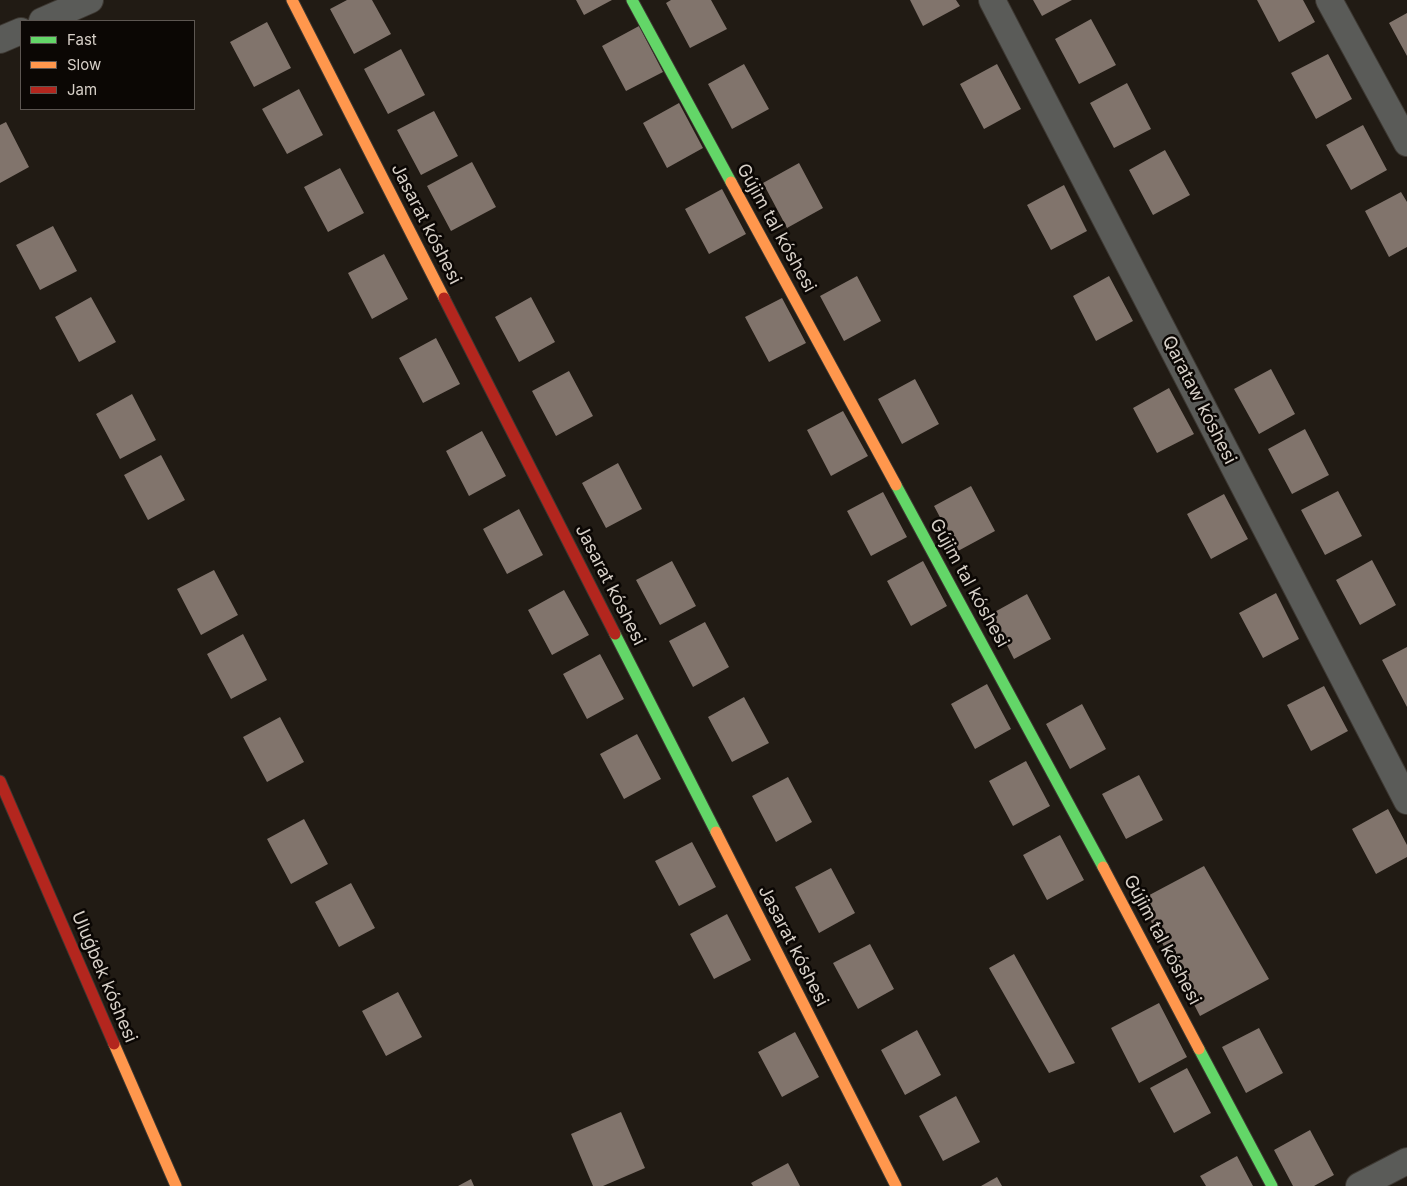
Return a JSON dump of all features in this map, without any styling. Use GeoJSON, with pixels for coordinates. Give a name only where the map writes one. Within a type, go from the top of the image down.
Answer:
{"type":"FeatureCollection","features":[{"type":"Feature","properties":{"kind":"street"},"geometry":{"type":"LineString","coordinates":[[44,20],[90,0]]}},
{"type":"Feature","properties":{"kind":"street","name":"Jasarat kóshesi"},"geometry":{"type":"LineString","coordinates":[[292,0],[896,1186]]}},
{"type":"Feature","properties":{"kind":"street","name":"Gújim tal kóshesi"},"geometry":{"type":"LineString","coordinates":[[632,0],[1093,848],[1272,1186]]}},
{"type":"Feature","properties":{"kind":"street","name":"Qarataw kóshesi"},"geometry":{"type":"LineString","coordinates":[[992,0],[1407,801]]}},
{"type":"Feature","properties":{"kind":"street"},"geometry":{"type":"LineString","coordinates":[[1329,0],[1407,143]]}},
{"type":"Feature","properties":{"kind":"street"},"geometry":{"type":"LineString","coordinates":[[0,40],[20,30]]}},
{"type":"Feature","properties":{"kind":"street","name":"Uluǵbek kóshesi"},"geometry":{"type":"LineString","coordinates":[[0,782],[176,1186]]}},
{"type":"Feature","properties":{"kind":"street"},"geometry":{"type":"LineString","coordinates":[[1359,1186],[1407,1161]]}},
{"type":"Feature","properties":{"kind":"building"},"geometry":{"type":"Polygon","coordinates":[[[347,0],[372,0],[391,34],[354,54],[330,9],[347,0]]]}},
{"type":"Feature","properties":{"kind":"building"},"geometry":{"type":"Polygon","coordinates":[[[576,0],[612,0],[584,15],[576,0]]]}},
{"type":"Feature","properties":{"kind":"building"},"geometry":{"type":"Polygon","coordinates":[[[671,0],[711,0],[727,29],[690,48],[666,3],[671,0]]]}},
{"type":"Feature","properties":{"kind":"building"},"geometry":{"type":"Polygon","coordinates":[[[910,0],[956,0],[960,6],[923,26],[910,0]]]}},
{"type":"Feature","properties":{"kind":"building"},"geometry":{"type":"Polygon","coordinates":[[[1033,0],[1072,0],[1042,16],[1033,0]]]}},
{"type":"Feature","properties":{"kind":"building"},"geometry":{"type":"Polygon","coordinates":[[[1257,0],[1303,0],[1315,22],[1279,42],[1257,0]]]}},
{"type":"Feature","properties":{"kind":"building"},"geometry":{"type":"Polygon","coordinates":[[[1407,13],[1407,56],[1389,23],[1407,13]]]}},
{"type":"Feature","properties":{"kind":"building"},"geometry":{"type":"Polygon","coordinates":[[[1091,19],[1116,65],[1079,84],[1055,39],[1091,19]]]}},
{"type":"Feature","properties":{"kind":"building"},"geometry":{"type":"Polygon","coordinates":[[[267,22],[291,68],[254,87],[230,42],[267,22]]]}},
{"type":"Feature","properties":{"kind":"building"},"geometry":{"type":"Polygon","coordinates":[[[639,26],[663,72],[626,91],[602,46],[639,26]]]}},
{"type":"Feature","properties":{"kind":"building"},"geometry":{"type":"Polygon","coordinates":[[[401,49],[425,95],[388,114],[364,69],[401,49]]]}},
{"type":"Feature","properties":{"kind":"building"},"geometry":{"type":"Polygon","coordinates":[[[1328,54],[1352,99],[1316,119],[1291,73],[1328,54]]]}},
{"type":"Feature","properties":{"kind":"building"},"geometry":{"type":"Polygon","coordinates":[[[744,64],[769,109],[732,129],[708,84],[744,64]]]}},
{"type":"Feature","properties":{"kind":"building"},"geometry":{"type":"Polygon","coordinates":[[[997,64],[1021,109],[984,129],[960,84],[997,64]]]}},
{"type":"Feature","properties":{"kind":"building"},"geometry":{"type":"Polygon","coordinates":[[[1127,83],[1151,129],[1114,148],[1090,103],[1127,83]]]}},
{"type":"Feature","properties":{"kind":"building"},"geometry":{"type":"Polygon","coordinates":[[[299,89],[323,135],[287,154],[262,109],[299,89]]]}},
{"type":"Feature","properties":{"kind":"building"},"geometry":{"type":"Polygon","coordinates":[[[679,103],[703,148],[667,168],[643,123],[679,103]]]}},
{"type":"Feature","properties":{"kind":"building"},"geometry":{"type":"Polygon","coordinates":[[[434,111],[458,156],[421,175],[397,130],[434,111]]]}},
{"type":"Feature","properties":{"kind":"building"},"geometry":{"type":"Polygon","coordinates":[[[6,122],[29,167],[0,183],[0,125],[6,122]]]}},
{"type":"Feature","properties":{"kind":"building"},"geometry":{"type":"Polygon","coordinates":[[[1363,125],[1387,170],[1351,190],[1326,145],[1363,125]]]}},
{"type":"Feature","properties":{"kind":"building"},"geometry":{"type":"Polygon","coordinates":[[[1165,150],[1190,195],[1153,215],[1129,170],[1165,150]]]}},
{"type":"Feature","properties":{"kind":"building"},"geometry":{"type":"Polygon","coordinates":[[[472,162],[496,207],[451,231],[427,186],[472,162]]]}},
{"type":"Feature","properties":{"kind":"building"},"geometry":{"type":"Polygon","coordinates":[[[799,163],[823,208],[787,228],[763,183],[799,163]]]}},
{"type":"Feature","properties":{"kind":"building"},"geometry":{"type":"Polygon","coordinates":[[[340,168],[364,213],[328,232],[304,187],[340,168]]]}},
{"type":"Feature","properties":{"kind":"building"},"geometry":{"type":"Polygon","coordinates":[[[1064,185],[1087,231],[1051,250],[1027,205],[1064,185]]]}},
{"type":"Feature","properties":{"kind":"building"},"geometry":{"type":"Polygon","coordinates":[[[722,189],[746,234],[709,254],[685,209],[722,189]]]}},
{"type":"Feature","properties":{"kind":"building"},"geometry":{"type":"Polygon","coordinates":[[[1401,192],[1407,202],[1407,247],[1389,257],[1365,211],[1401,192]]]}},
{"type":"Feature","properties":{"kind":"building"},"geometry":{"type":"Polygon","coordinates":[[[53,226],[77,271],[40,290],[16,245],[53,226]]]}},
{"type":"Feature","properties":{"kind":"building"},"geometry":{"type":"Polygon","coordinates":[[[384,254],[408,299],[372,319],[348,273],[384,254]]]}},
{"type":"Feature","properties":{"kind":"building"},"geometry":{"type":"Polygon","coordinates":[[[857,276],[881,321],[844,341],[820,296],[857,276]]]}},
{"type":"Feature","properties":{"kind":"building"},"geometry":{"type":"Polygon","coordinates":[[[1109,276],[1133,321],[1096,341],[1073,296],[1109,276]]]}},
{"type":"Feature","properties":{"kind":"building"},"geometry":{"type":"Polygon","coordinates":[[[91,297],[116,342],[79,362],[55,317],[91,297]]]}},
{"type":"Feature","properties":{"kind":"building"},"geometry":{"type":"Polygon","coordinates":[[[531,297],[555,342],[519,362],[495,317],[531,297]]]}},
{"type":"Feature","properties":{"kind":"building"},"geometry":{"type":"Polygon","coordinates":[[[782,298],[806,343],[769,362],[745,317],[782,298]]]}},
{"type":"Feature","properties":{"kind":"building"},"geometry":{"type":"Polygon","coordinates":[[[436,338],[460,384],[423,403],[399,358],[436,338]]]}},
{"type":"Feature","properties":{"kind":"building"},"geometry":{"type":"Polygon","coordinates":[[[1271,369],[1295,414],[1259,434],[1234,389],[1271,369]]]}},
{"type":"Feature","properties":{"kind":"building"},"geometry":{"type":"Polygon","coordinates":[[[569,371],[593,416],[556,436],[532,391],[569,371]]]}},
{"type":"Feature","properties":{"kind":"building"},"geometry":{"type":"Polygon","coordinates":[[[915,379],[939,424],[902,444],[878,399],[915,379]]]}},
{"type":"Feature","properties":{"kind":"building"},"geometry":{"type":"Polygon","coordinates":[[[1169,388],[1194,434],[1157,453],[1133,408],[1169,388]]]}},
{"type":"Feature","properties":{"kind":"building"},"geometry":{"type":"Polygon","coordinates":[[[132,394],[156,440],[120,459],[96,414],[132,394]]]}},
{"type":"Feature","properties":{"kind":"building"},"geometry":{"type":"Polygon","coordinates":[[[843,411],[868,456],[831,476],[807,430],[843,411]]]}},
{"type":"Feature","properties":{"kind":"building"},"geometry":{"type":"Polygon","coordinates":[[[1305,429],[1329,475],[1292,494],[1268,449],[1305,429]]]}},
{"type":"Feature","properties":{"kind":"building"},"geometry":{"type":"Polygon","coordinates":[[[482,431],[506,476],[469,496],[446,451],[482,431]]]}},
{"type":"Feature","properties":{"kind":"building"},"geometry":{"type":"Polygon","coordinates":[[[161,455],[185,500],[148,520],[124,475],[161,455]]]}},
{"type":"Feature","properties":{"kind":"building"},"geometry":{"type":"Polygon","coordinates":[[[618,463],[642,509],[606,528],[582,483],[618,463]]]}},
{"type":"Feature","properties":{"kind":"building"},"geometry":{"type":"Polygon","coordinates":[[[971,486],[995,531],[958,551],[934,506],[971,486]]]}},
{"type":"Feature","properties":{"kind":"building"},"geometry":{"type":"Polygon","coordinates":[[[1338,491],[1362,536],[1325,555],[1301,510],[1338,491]]]}},
{"type":"Feature","properties":{"kind":"building"},"geometry":{"type":"Polygon","coordinates":[[[883,492],[907,537],[871,556],[847,511],[883,492]]]}},
{"type":"Feature","properties":{"kind":"building"},"geometry":{"type":"Polygon","coordinates":[[[1224,494],[1248,539],[1211,559],[1187,514],[1224,494]]]}},
{"type":"Feature","properties":{"kind":"building"},"geometry":{"type":"Polygon","coordinates":[[[519,509],[543,555],[507,574],[483,529],[519,509]]]}},
{"type":"Feature","properties":{"kind":"building"},"geometry":{"type":"Polygon","coordinates":[[[1372,560],[1396,605],[1360,625],[1336,580],[1372,560]]]}},
{"type":"Feature","properties":{"kind":"building"},"geometry":{"type":"Polygon","coordinates":[[[672,561],[696,606],[660,625],[636,580],[672,561]]]}},
{"type":"Feature","properties":{"kind":"building"},"geometry":{"type":"Polygon","coordinates":[[[923,561],[947,606],[911,626],[887,581],[923,561]]]}},
{"type":"Feature","properties":{"kind":"building"},"geometry":{"type":"Polygon","coordinates":[[[214,570],[238,615],[201,635],[177,589],[214,570]]]}},
{"type":"Feature","properties":{"kind":"building"},"geometry":{"type":"Polygon","coordinates":[[[564,590],[589,635],[552,655],[528,610],[564,590]]]}},
{"type":"Feature","properties":{"kind":"building"},"geometry":{"type":"Polygon","coordinates":[[[1276,593],[1299,639],[1263,658],[1239,613],[1276,593]]]}},
{"type":"Feature","properties":{"kind":"building"},"geometry":{"type":"Polygon","coordinates":[[[1027,594],[1051,639],[1014,659],[991,614],[1027,594]]]}},
{"type":"Feature","properties":{"kind":"building"},"geometry":{"type":"Polygon","coordinates":[[[705,622],[729,667],[693,687],[669,641],[705,622]]]}},
{"type":"Feature","properties":{"kind":"building"},"geometry":{"type":"Polygon","coordinates":[[[243,634],[267,680],[231,699],[207,654],[243,634]]]}},
{"type":"Feature","properties":{"kind":"building"},"geometry":{"type":"Polygon","coordinates":[[[1407,647],[1407,707],[1382,660],[1407,647]]]}},
{"type":"Feature","properties":{"kind":"building"},"geometry":{"type":"Polygon","coordinates":[[[600,654],[624,699],[587,719],[563,674],[600,654]]]}},
{"type":"Feature","properties":{"kind":"building"},"geometry":{"type":"Polygon","coordinates":[[[987,684],[1011,729],[975,749],[951,704],[987,684]]]}},
{"type":"Feature","properties":{"kind":"building"},"geometry":{"type":"Polygon","coordinates":[[[1324,686],[1348,731],[1311,751],[1287,705],[1324,686]]]}},
{"type":"Feature","properties":{"kind":"building"},"geometry":{"type":"Polygon","coordinates":[[[744,697],[769,743],[732,762],[708,717],[744,697]]]}},
{"type":"Feature","properties":{"kind":"building"},"geometry":{"type":"Polygon","coordinates":[[[1082,704],[1106,749],[1070,769],[1046,724],[1082,704]]]}},
{"type":"Feature","properties":{"kind":"building"},"geometry":{"type":"Polygon","coordinates":[[[280,717],[304,762],[267,782],[243,737],[280,717]]]}},
{"type":"Feature","properties":{"kind":"building"},"geometry":{"type":"Polygon","coordinates":[[[637,734],[661,779],[624,799],[600,754],[637,734]]]}},
{"type":"Feature","properties":{"kind":"building"},"geometry":{"type":"Polygon","coordinates":[[[1026,761],[1050,806],[1013,826],[989,781],[1026,761]]]}},
{"type":"Feature","properties":{"kind":"building"},"geometry":{"type":"Polygon","coordinates":[[[1139,775],[1163,820],[1126,839],[1102,794],[1139,775]]]}},
{"type":"Feature","properties":{"kind":"building"},"geometry":{"type":"Polygon","coordinates":[[[788,777],[812,822],[776,842],[752,796],[788,777]]]}},
{"type":"Feature","properties":{"kind":"building"},"geometry":{"type":"Polygon","coordinates":[[[1388,809],[1407,845],[1407,857],[1376,874],[1352,829],[1388,809]]]}},
{"type":"Feature","properties":{"kind":"building"},"geometry":{"type":"Polygon","coordinates":[[[304,819],[328,864],[291,884],[267,839],[304,819]]]}},
{"type":"Feature","properties":{"kind":"building"},"geometry":{"type":"Polygon","coordinates":[[[1060,835],[1084,880],[1047,900],[1023,855],[1060,835]]]}},
{"type":"Feature","properties":{"kind":"building"},"geometry":{"type":"Polygon","coordinates":[[[692,842],[716,887],[679,906],[655,861],[692,842]]]}},
{"type":"Feature","properties":{"kind":"building"},"geometry":{"type":"Polygon","coordinates":[[[1204,866],[1269,979],[1200,1016],[1140,900],[1204,866]]]}},
{"type":"Feature","properties":{"kind":"building"},"geometry":{"type":"Polygon","coordinates":[[[831,868],[855,913],[819,933],[795,887],[831,868]]]}},
{"type":"Feature","properties":{"kind":"building"},"geometry":{"type":"Polygon","coordinates":[[[351,883],[375,928],[339,947],[315,902],[351,883]]]}},
{"type":"Feature","properties":{"kind":"building"},"geometry":{"type":"Polygon","coordinates":[[[727,914],[751,960],[714,979],[690,934],[727,914]]]}},
{"type":"Feature","properties":{"kind":"building"},"geometry":{"type":"Polygon","coordinates":[[[870,944],[894,989],[858,1009],[833,963],[870,944]]]}},
{"type":"Feature","properties":{"kind":"building"},"geometry":{"type":"Polygon","coordinates":[[[1014,954],[1075,1063],[1049,1073],[989,968],[1014,954]]]}},
{"type":"Feature","properties":{"kind":"building"},"geometry":{"type":"Polygon","coordinates":[[[398,992],[422,1037],[386,1056],[362,1011],[398,992]]]}},
{"type":"Feature","properties":{"kind":"building"},"geometry":{"type":"Polygon","coordinates":[[[1159,1003],[1187,1057],[1139,1083],[1111,1028],[1159,1003]]]}},
{"type":"Feature","properties":{"kind":"building"},"geometry":{"type":"Polygon","coordinates":[[[1259,1028],[1283,1073],[1246,1093],[1222,1047],[1259,1028]]]}},
{"type":"Feature","properties":{"kind":"building"},"geometry":{"type":"Polygon","coordinates":[[[917,1030],[941,1075],[905,1095],[881,1050],[917,1030]]]}},
{"type":"Feature","properties":{"kind":"building"},"geometry":{"type":"Polygon","coordinates":[[[795,1032],[819,1077],[782,1097],[758,1052],[795,1032]]]}},
{"type":"Feature","properties":{"kind":"building"},"geometry":{"type":"Polygon","coordinates":[[[1187,1068],[1211,1113],[1174,1133],[1150,1088],[1187,1068]]]}},
{"type":"Feature","properties":{"kind":"building"},"geometry":{"type":"Polygon","coordinates":[[[956,1096],[980,1142],[943,1161],[919,1116],[956,1096]]]}},
{"type":"Feature","properties":{"kind":"building"},"geometry":{"type":"Polygon","coordinates":[[[621,1112],[645,1168],[603,1186],[593,1186],[571,1134],[621,1112]]]}},
{"type":"Feature","properties":{"kind":"building"},"geometry":{"type":"Polygon","coordinates":[[[1310,1130],[1334,1175],[1314,1186],[1293,1186],[1274,1150],[1310,1130]]]}},
{"type":"Feature","properties":{"kind":"building"},"geometry":{"type":"Polygon","coordinates":[[[1237,1156],[1253,1186],[1206,1186],[1200,1176],[1237,1156]]]}},
{"type":"Feature","properties":{"kind":"building"},"geometry":{"type":"Polygon","coordinates":[[[788,1163],[800,1186],[753,1186],[751,1183],[788,1163]]]}},
{"type":"Feature","properties":{"kind":"building"},"geometry":{"type":"Polygon","coordinates":[[[997,1177],[1002,1186],[981,1186],[997,1177]]]}},
{"type":"Feature","properties":{"kind":"building"},"geometry":{"type":"Polygon","coordinates":[[[471,1179],[474,1186],[458,1186],[471,1179]]]}},
{"type":"Feature","properties":{"kind":"traffic: fast"},"geometry":{"type":"LineString","coordinates":[[632,0],[731,182]]}},
{"type":"Feature","properties":{"kind":"traffic: fast"},"geometry":{"type":"LineString","coordinates":[[896,485],[1103,867]]}},
{"type":"Feature","properties":{"kind":"traffic: fast"},"geometry":{"type":"LineString","coordinates":[[615,634],[716,832]]}},
{"type":"Feature","properties":{"kind":"traffic: fast"},"geometry":{"type":"LineString","coordinates":[[1199,1049],[1272,1186]]}},
{"type":"Feature","properties":{"kind":"traffic: slow"},"geometry":{"type":"LineString","coordinates":[[292,0],[444,298]]}},
{"type":"Feature","properties":{"kind":"traffic: slow"},"geometry":{"type":"LineString","coordinates":[[731,182],[896,485]]}},
{"type":"Feature","properties":{"kind":"traffic: slow"},"geometry":{"type":"LineString","coordinates":[[716,832],[896,1186]]}},
{"type":"Feature","properties":{"kind":"traffic: slow"},"geometry":{"type":"LineString","coordinates":[[1103,867],[1199,1049]]}},
{"type":"Feature","properties":{"kind":"traffic: slow"},"geometry":{"type":"LineString","coordinates":[[114,1044],[176,1186]]}},
{"type":"Feature","properties":{"kind":"traffic: jam"},"geometry":{"type":"LineString","coordinates":[[444,298],[615,634]]}},
{"type":"Feature","properties":{"kind":"traffic: jam"},"geometry":{"type":"LineString","coordinates":[[0,781],[114,1044]]}}]}
